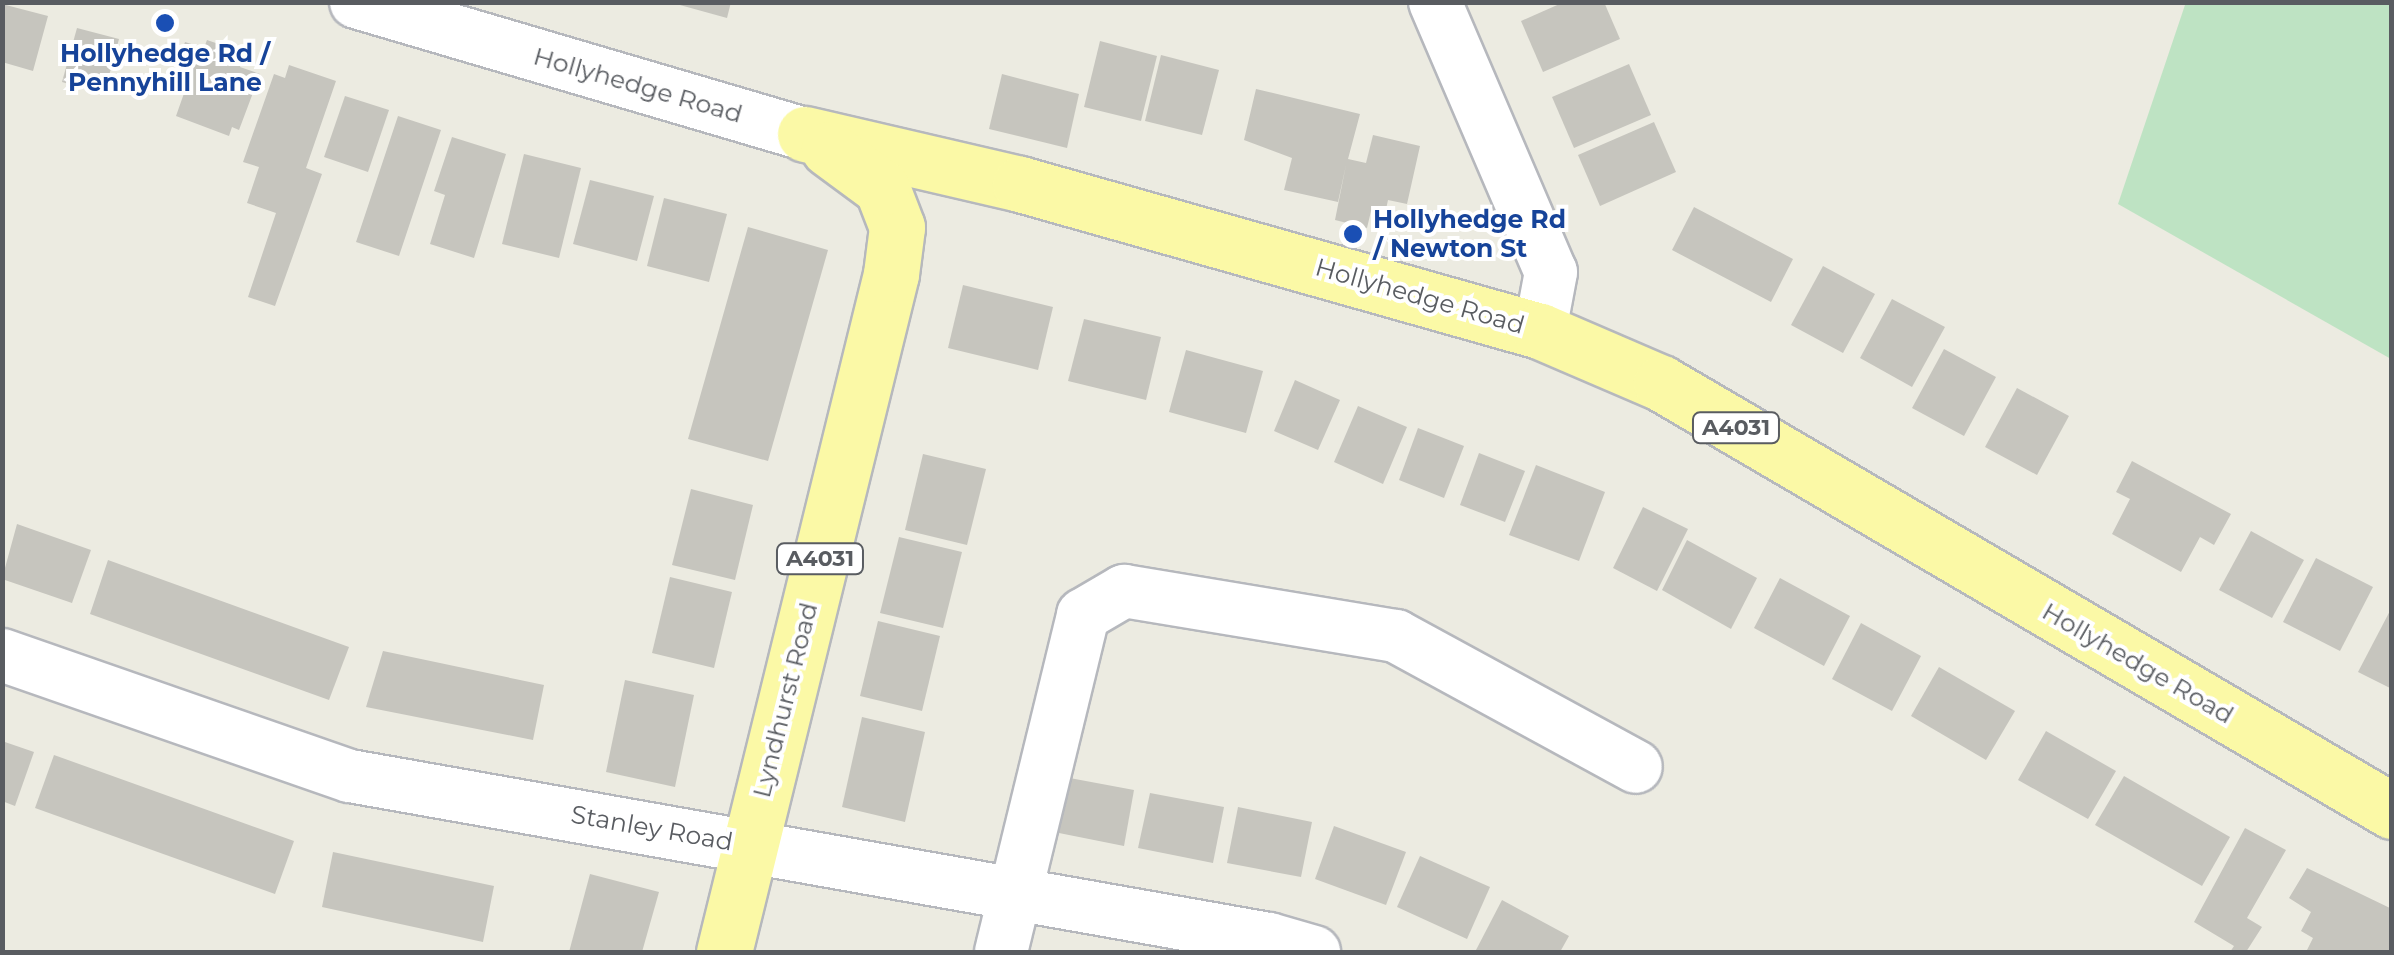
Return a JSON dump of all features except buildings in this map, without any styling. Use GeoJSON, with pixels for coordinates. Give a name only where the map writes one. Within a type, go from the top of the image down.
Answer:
{"type":"FeatureCollection","features":[{"type":"Feature","properties":{"kind":"main road","name":"Hollyhedge Road"},"geometry":{"type":"LineString","coordinates":[[805,134],[1020,184],[1540,331],[1661,383],[2392,811]]}},
{"type":"Feature","properties":{"kind":"main road","name":"Lyndhurst Road"},"geometry":{"type":"LineString","coordinates":[[724,952],[891,274],[897,227],[882,188],[805,134]]}},
{"type":"Feature","properties":{"kind":"main road","name":"Lyndhurst Road"},"geometry":{"type":"LineString","coordinates":[[891,274],[941,209],[974,192],[1020,184]]}},
{"type":"Feature","properties":{"kind":"street","name":"Hollyhedge Road"},"geometry":{"type":"LineString","coordinates":[[356,2],[805,134]]}},
{"type":"Feature","properties":{"kind":"street"},"geometry":{"type":"LineString","coordinates":[[1436,2],[1552,272],[1540,331]]}},
{"type":"Feature","properties":{"kind":"street"},"geometry":{"type":"LineString","coordinates":[[1002,952],[1084,615],[1124,591],[1396,636],[1636,767]]}},
{"type":"Feature","properties":{"kind":"street","name":"Stanley Road"},"geometry":{"type":"LineString","coordinates":[[2,655],[350,776],[1270,939],[1314,952]]}},
{"type":"Feature","properties":{"kind":"green space"},"geometry":{"type":"Polygon","coordinates":[[[2186,2],[2391,3],[2391,359],[2118,204],[2186,2]]]}},
{"type":"Feature","properties":{"kind":"place","name":"Hollyhedge Rd / Pennyhill Lane"},"geometry":{"type":"Point","coordinates":[165,23]}},
{"type":"Feature","properties":{"kind":"place","name":"Hollyhedge Rd / Newton St"},"geometry":{"type":"Point","coordinates":[1353,234]}}]}
